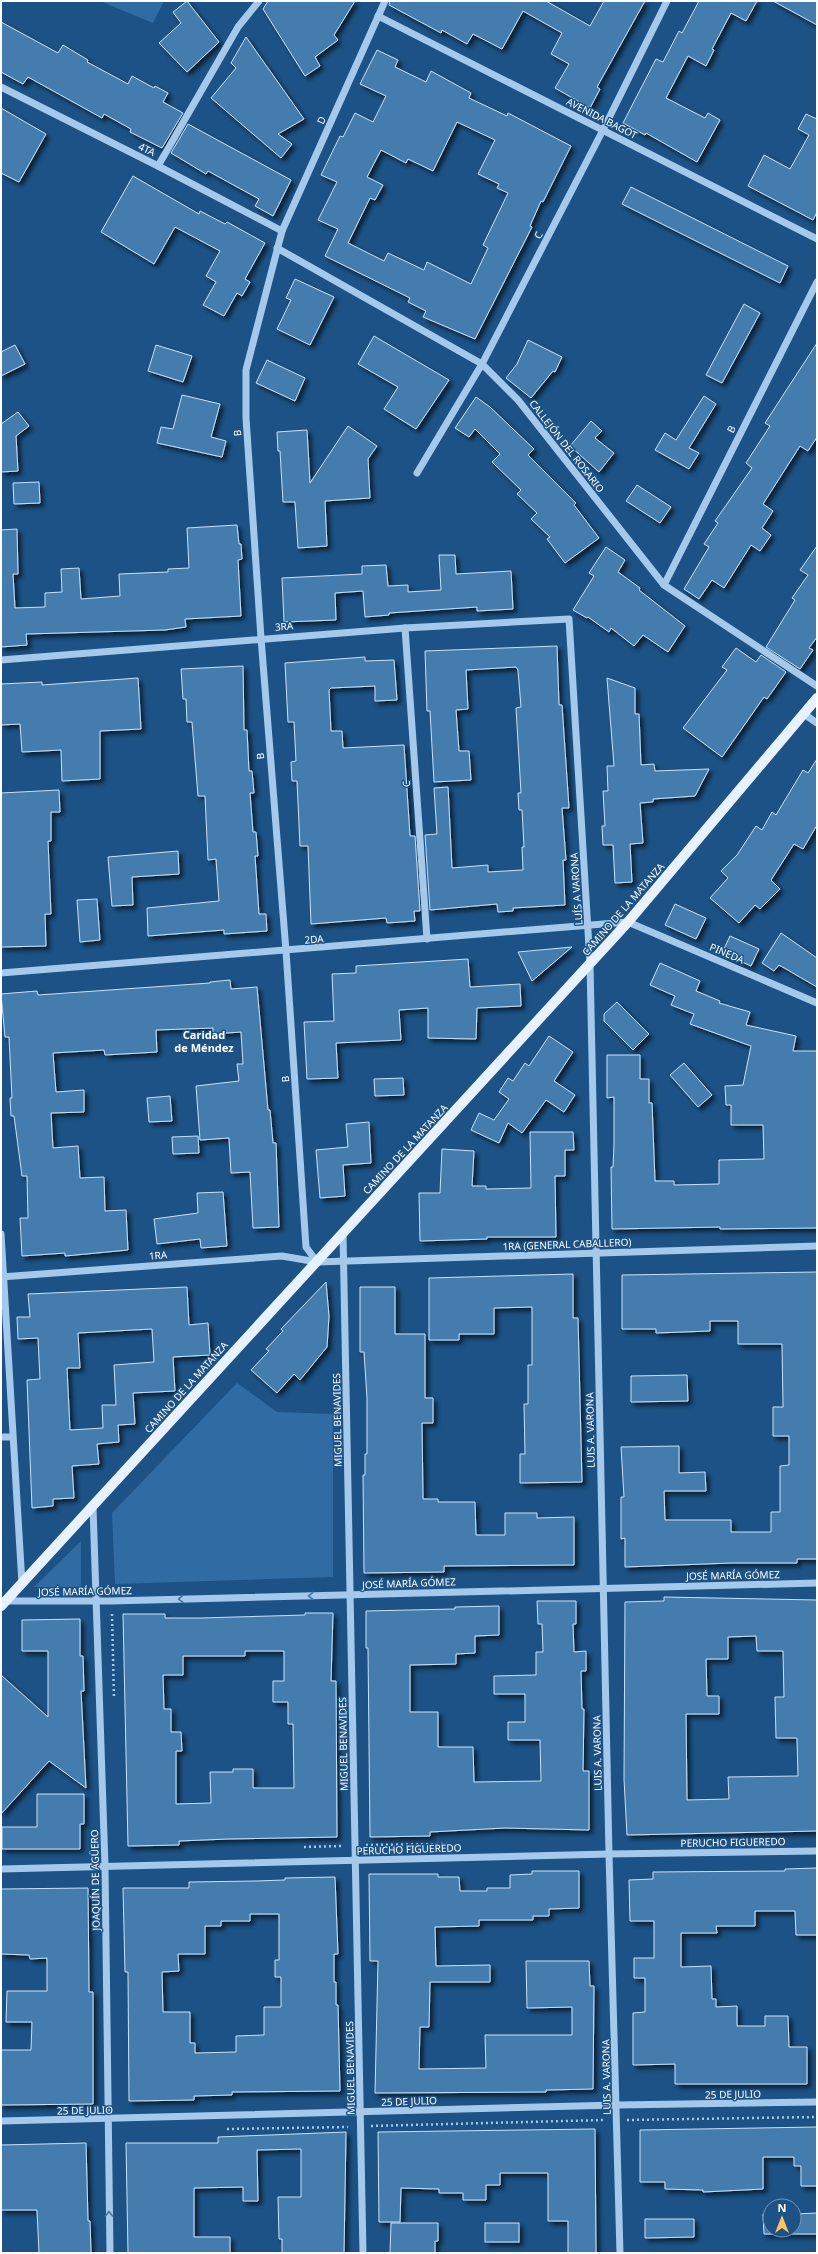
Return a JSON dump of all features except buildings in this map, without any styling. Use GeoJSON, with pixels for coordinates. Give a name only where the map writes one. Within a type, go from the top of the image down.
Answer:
{"type":"FeatureCollection","features":[{"type":"Feature","properties":{"kind":"main road","name":"CAMINO DE LA MATANZA"},"geometry":{"type":"LineString","coordinates":[[3,1603],[93,1507],[628,922],[817,698]]}},
{"type":"Feature","properties":{"kind":"street"},"geometry":{"type":"LineString","coordinates":[[158,166],[238,27],[259,1]]}},
{"type":"Feature","properties":{"kind":"street","name":"D"},"geometry":{"type":"LineString","coordinates":[[277,248],[282,231],[385,1]]}},
{"type":"Feature","properties":{"kind":"street","name":"C"},"geometry":{"type":"LineString","coordinates":[[417,473],[482,364],[604,130],[667,1]]}},
{"type":"Feature","properties":{"kind":"street","name":"AVENIDA BAGOT"},"geometry":{"type":"LineString","coordinates":[[378,16],[817,239]]}},
{"type":"Feature","properties":{"kind":"street","name":"4TA"},"geometry":{"type":"LineString","coordinates":[[1,88],[158,166],[282,231]]}},
{"type":"Feature","properties":{"kind":"street","name":"CALLEJÓN DEL ROSARIO"},"geometry":{"type":"LineString","coordinates":[[277,248],[482,364],[518,400],[664,585],[817,686]]}},
{"type":"Feature","properties":{"kind":"street","name":"B"},"geometry":{"type":"LineString","coordinates":[[277,248],[246,370],[246,418],[261,638],[286,951],[306,1247],[317,1262]]}},
{"type":"Feature","properties":{"kind":"street","name":"B"},"geometry":{"type":"LineString","coordinates":[[664,585],[817,282]]}},
{"type":"Feature","properties":{"kind":"street","name":"3RA"},"geometry":{"type":"LineString","coordinates":[[1,660],[261,638],[569,619]]}},
{"type":"Feature","properties":{"kind":"street","name":"LUÍS A VARONA"},"geometry":{"type":"LineString","coordinates":[[569,619],[589,925],[596,1253]]}},
{"type":"Feature","properties":{"kind":"street","name":"C"},"geometry":{"type":"LineString","coordinates":[[405,628],[427,939]]}},
{"type":"Feature","properties":{"kind":"street"},"geometry":{"type":"LineString","coordinates":[[804,714],[817,723]]}},
{"type":"Feature","properties":{"kind":"street","name":"2DA"},"geometry":{"type":"LineString","coordinates":[[1,973],[628,922]]}},
{"type":"Feature","properties":{"kind":"street","name":"PINEDA"},"geometry":{"type":"LineString","coordinates":[[628,922],[817,1003]]}},
{"type":"Feature","properties":{"kind":"street"},"geometry":{"type":"LineString","coordinates":[[1,1234],[22,1584]]}},
{"type":"Feature","properties":{"kind":"street","name":"MIGUEL BENAVIDES"},"geometry":{"type":"LineString","coordinates":[[343,1234],[363,2253]]}},
{"type":"Feature","properties":{"kind":"street","name":"1RA (GENERAL CABALLERO)"},"geometry":{"type":"LineString","coordinates":[[317,1262],[817,1246]]}},
{"type":"Feature","properties":{"kind":"street","name":"LUIS A. VARONA"},"geometry":{"type":"LineString","coordinates":[[596,1253],[609,1854],[620,2253]]}},
{"type":"Feature","properties":{"kind":"street","name":"1RA"},"geometry":{"type":"LineString","coordinates":[[3,1277],[282,1256],[317,1262]]}},
{"type":"Feature","properties":{"kind":"street"},"geometry":{"type":"LineString","coordinates":[[1,1437],[12,1437]]}},
{"type":"Feature","properties":{"kind":"street","name":"JOAQUÍN DE AGÜERO"},"geometry":{"type":"LineString","coordinates":[[93,1507],[105,1866],[110,2253]]}},
{"type":"Feature","properties":{"kind":"street","name":"JOSÉ MARÍA GÓMEZ"},"geometry":{"type":"LineString","coordinates":[[3,1603],[817,1583]]}},
{"type":"Feature","properties":{"kind":"street","name":"PERUCHO FIGUEREDO"},"geometry":{"type":"LineString","coordinates":[[1,1869],[609,1854],[817,1851]]}},
{"type":"Feature","properties":{"kind":"street","name":"25 DE JULIO"},"geometry":{"type":"LineString","coordinates":[[1,2122],[617,2105],[817,2102]]}},
{"type":"Feature","properties":{"kind":"path"},"geometry":{"type":"LineString","coordinates":[[224,2130],[617,2120],[817,2117]]}},
{"type":"Feature","properties":{"kind":"shaded area"},"geometry":{"type":"Polygon","coordinates":[[[100,1],[164,1],[153,23],[100,1]]]}},
{"type":"Feature","properties":{"kind":"shaded area"},"geometry":{"type":"Polygon","coordinates":[[[237,1383],[277,1412],[333,1414],[333,1577],[115,1584],[112,1513],[237,1383]]]}},
{"type":"Feature","properties":{"kind":"shaded area"},"geometry":{"type":"Polygon","coordinates":[[[81,1541],[81,1587],[34,1587],[81,1541]]]}},
{"type":"Feature","properties":{"kind":"district","name":"Caridad de Méndez"},"geometry":{"type":"Point","coordinates":[204,1040]}}]}
